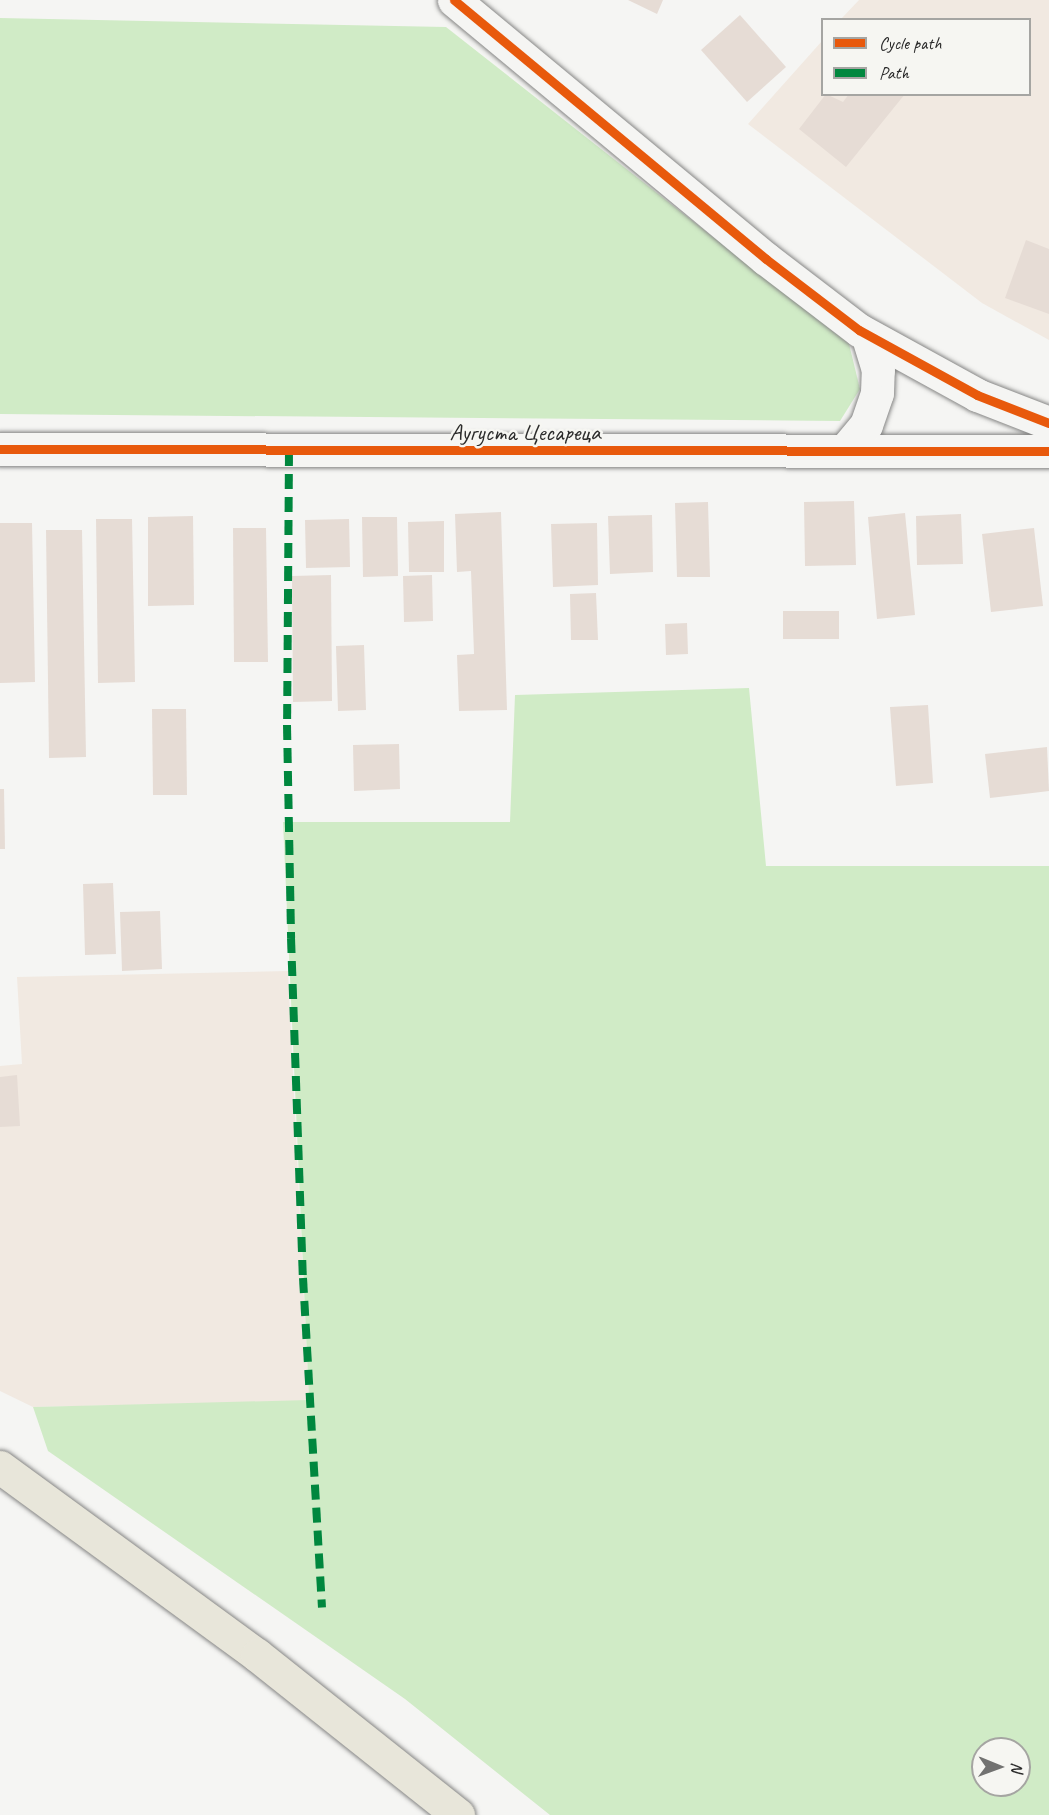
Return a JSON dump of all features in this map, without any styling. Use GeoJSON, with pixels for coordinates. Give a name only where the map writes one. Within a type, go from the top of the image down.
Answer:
{"type":"FeatureCollection","features":[{"type":"Feature","properties":{"kind":"main road"},"geometry":{"type":"LineString","coordinates":[[0,1467],[257,1654],[458,1815]]}},
{"type":"Feature","properties":{"kind":"street"},"geometry":{"type":"LineString","coordinates":[[454,0],[766,259],[868,337],[977,395],[1049,423]]}},
{"type":"Feature","properties":{"kind":"street"},"geometry":{"type":"LineString","coordinates":[[844,451],[866,425],[877,393],[876,358],[868,337]]}},
{"type":"Feature","properties":{"kind":"street","name":"Аугуста Цесареца"},"geometry":{"type":"LineString","coordinates":[[0,448],[1049,452]]}},
{"type":"Feature","properties":{"kind":"shaded area"},"geometry":{"type":"Polygon","coordinates":[[[859,0],[1049,0],[1049,340],[982,303],[748,124],[821,42],[821,96],[1031,96],[1031,18],[842,18],[859,0]]]}},
{"type":"Feature","properties":{"kind":"shaded area"},"geometry":{"type":"Polygon","coordinates":[[[288,971],[309,1401],[33,1407],[0,1391],[0,1066],[22,1064],[17,977],[288,971]]]}},
{"type":"Feature","properties":{"kind":"green space"},"geometry":{"type":"Polygon","coordinates":[[[0,18],[446,27],[849,344],[860,389],[840,421],[0,414],[0,18]]]}},
{"type":"Feature","properties":{"kind":"green space"},"geometry":{"type":"Polygon","coordinates":[[[749,688],[766,866],[1049,866],[1049,1815],[550,1815],[405,1699],[48,1451],[33,1407],[309,1400],[283,822],[510,822],[515,695],[749,688]]]}},
{"type":"Feature","properties":{"kind":"building"},"geometry":{"type":"Polygon","coordinates":[[[628,0],[663,0],[657,14],[628,0]]]}},
{"type":"Feature","properties":{"kind":"building"},"geometry":{"type":"Polygon","coordinates":[[[740,15],[786,67],[747,102],[701,50],[740,15]]]}},
{"type":"Feature","properties":{"kind":"building"},"geometry":{"type":"Polygon","coordinates":[[[824,96],[843,102],[848,96],[903,96],[846,167],[799,129],[824,96]]]}},
{"type":"Feature","properties":{"kind":"building"},"geometry":{"type":"Polygon","coordinates":[[[1026,240],[1049,249],[1049,314],[1005,298],[1026,240]]]}},
{"type":"Feature","properties":{"kind":"building"},"geometry":{"type":"Polygon","coordinates":[[[854,501],[856,565],[805,566],[804,502],[854,501]]]}},
{"type":"Feature","properties":{"kind":"building"},"geometry":{"type":"Polygon","coordinates":[[[708,502],[710,577],[677,577],[675,503],[708,502]]]}},
{"type":"Feature","properties":{"kind":"building"},"geometry":{"type":"Polygon","coordinates":[[[501,512],[507,710],[459,711],[457,655],[474,654],[471,571],[457,572],[455,514],[501,512]]]}},
{"type":"Feature","properties":{"kind":"building"},"geometry":{"type":"Polygon","coordinates":[[[905,513],[915,615],[877,619],[868,517],[905,513]]]}},
{"type":"Feature","properties":{"kind":"building"},"geometry":{"type":"Polygon","coordinates":[[[961,514],[963,564],[917,565],[916,516],[961,514]]]}},
{"type":"Feature","properties":{"kind":"building"},"geometry":{"type":"Polygon","coordinates":[[[652,515],[653,572],[610,574],[608,516],[652,515]]]}},
{"type":"Feature","properties":{"kind":"building"},"geometry":{"type":"Polygon","coordinates":[[[193,516],[194,605],[148,606],[148,517],[193,516]]]}},
{"type":"Feature","properties":{"kind":"building"},"geometry":{"type":"Polygon","coordinates":[[[362,517],[397,517],[398,576],[363,577],[362,517]]]}},
{"type":"Feature","properties":{"kind":"building"},"geometry":{"type":"Polygon","coordinates":[[[96,519],[132,519],[135,682],[98,683],[96,519]]]}},
{"type":"Feature","properties":{"kind":"building"},"geometry":{"type":"Polygon","coordinates":[[[349,519],[350,567],[306,568],[305,520],[349,519]]]}},
{"type":"Feature","properties":{"kind":"building"},"geometry":{"type":"Polygon","coordinates":[[[444,521],[444,572],[409,572],[408,522],[444,521]]]}},
{"type":"Feature","properties":{"kind":"building"},"geometry":{"type":"Polygon","coordinates":[[[0,523],[32,523],[35,682],[0,683],[0,523]]]}},
{"type":"Feature","properties":{"kind":"building"},"geometry":{"type":"Polygon","coordinates":[[[597,523],[598,585],[553,587],[551,524],[597,523]]]}},
{"type":"Feature","properties":{"kind":"building"},"geometry":{"type":"Polygon","coordinates":[[[233,528],[266,528],[268,662],[234,662],[233,528]]]}},
{"type":"Feature","properties":{"kind":"building"},"geometry":{"type":"Polygon","coordinates":[[[1034,528],[1043,606],[991,612],[982,534],[1034,528]]]}},
{"type":"Feature","properties":{"kind":"building"},"geometry":{"type":"Polygon","coordinates":[[[46,530],[82,530],[86,757],[49,758],[46,530]]]}},
{"type":"Feature","properties":{"kind":"building"},"geometry":{"type":"Polygon","coordinates":[[[331,575],[332,701],[293,702],[292,576],[331,575]]]}},
{"type":"Feature","properties":{"kind":"building"},"geometry":{"type":"Polygon","coordinates":[[[432,575],[433,621],[404,622],[403,576],[432,575]]]}},
{"type":"Feature","properties":{"kind":"building"},"geometry":{"type":"Polygon","coordinates":[[[596,593],[598,640],[571,640],[570,594],[596,593]]]}},
{"type":"Feature","properties":{"kind":"building"},"geometry":{"type":"Polygon","coordinates":[[[783,611],[839,611],[839,639],[783,639],[783,611]]]}},
{"type":"Feature","properties":{"kind":"building"},"geometry":{"type":"Polygon","coordinates":[[[687,623],[688,654],[666,655],[665,624],[687,623]]]}},
{"type":"Feature","properties":{"kind":"building"},"geometry":{"type":"Polygon","coordinates":[[[364,645],[366,710],[338,711],[336,646],[364,645]]]}},
{"type":"Feature","properties":{"kind":"building"},"geometry":{"type":"Polygon","coordinates":[[[928,705],[933,783],[896,786],[890,707],[928,705]]]}},
{"type":"Feature","properties":{"kind":"building"},"geometry":{"type":"Polygon","coordinates":[[[152,709],[186,709],[187,795],[153,795],[152,709]]]}},
{"type":"Feature","properties":{"kind":"building"},"geometry":{"type":"Polygon","coordinates":[[[399,744],[400,789],[354,791],[353,745],[399,744]]]}},
{"type":"Feature","properties":{"kind":"building"},"geometry":{"type":"Polygon","coordinates":[[[1047,747],[1049,791],[990,798],[985,754],[1047,747]]]}},
{"type":"Feature","properties":{"kind":"building"},"geometry":{"type":"Polygon","coordinates":[[[0,789],[4,789],[5,849],[0,849],[0,789]]]}},
{"type":"Feature","properties":{"kind":"building"},"geometry":{"type":"Polygon","coordinates":[[[113,883],[116,954],[85,955],[83,884],[113,883]]]}},
{"type":"Feature","properties":{"kind":"building"},"geometry":{"type":"Polygon","coordinates":[[[160,911],[162,969],[122,971],[120,912],[160,911]]]}},
{"type":"Feature","properties":{"kind":"building"},"geometry":{"type":"Polygon","coordinates":[[[17,1075],[20,1126],[0,1127],[0,1077],[17,1075]]]}},
{"type":"Feature","properties":{"kind":"marked path"},"geometry":{"type":"LineString","coordinates":[[289,451],[287,725],[291,938],[303,1278],[322,1607]]}},
{"type":"Feature","properties":{"kind":"cycle path"},"geometry":{"type":"LineString","coordinates":[[454,0],[766,259],[859,330],[977,395],[1049,423]]}},
{"type":"Feature","properties":{"kind":"cycle path"},"geometry":{"type":"LineString","coordinates":[[0,449],[1049,451]]}}]}
